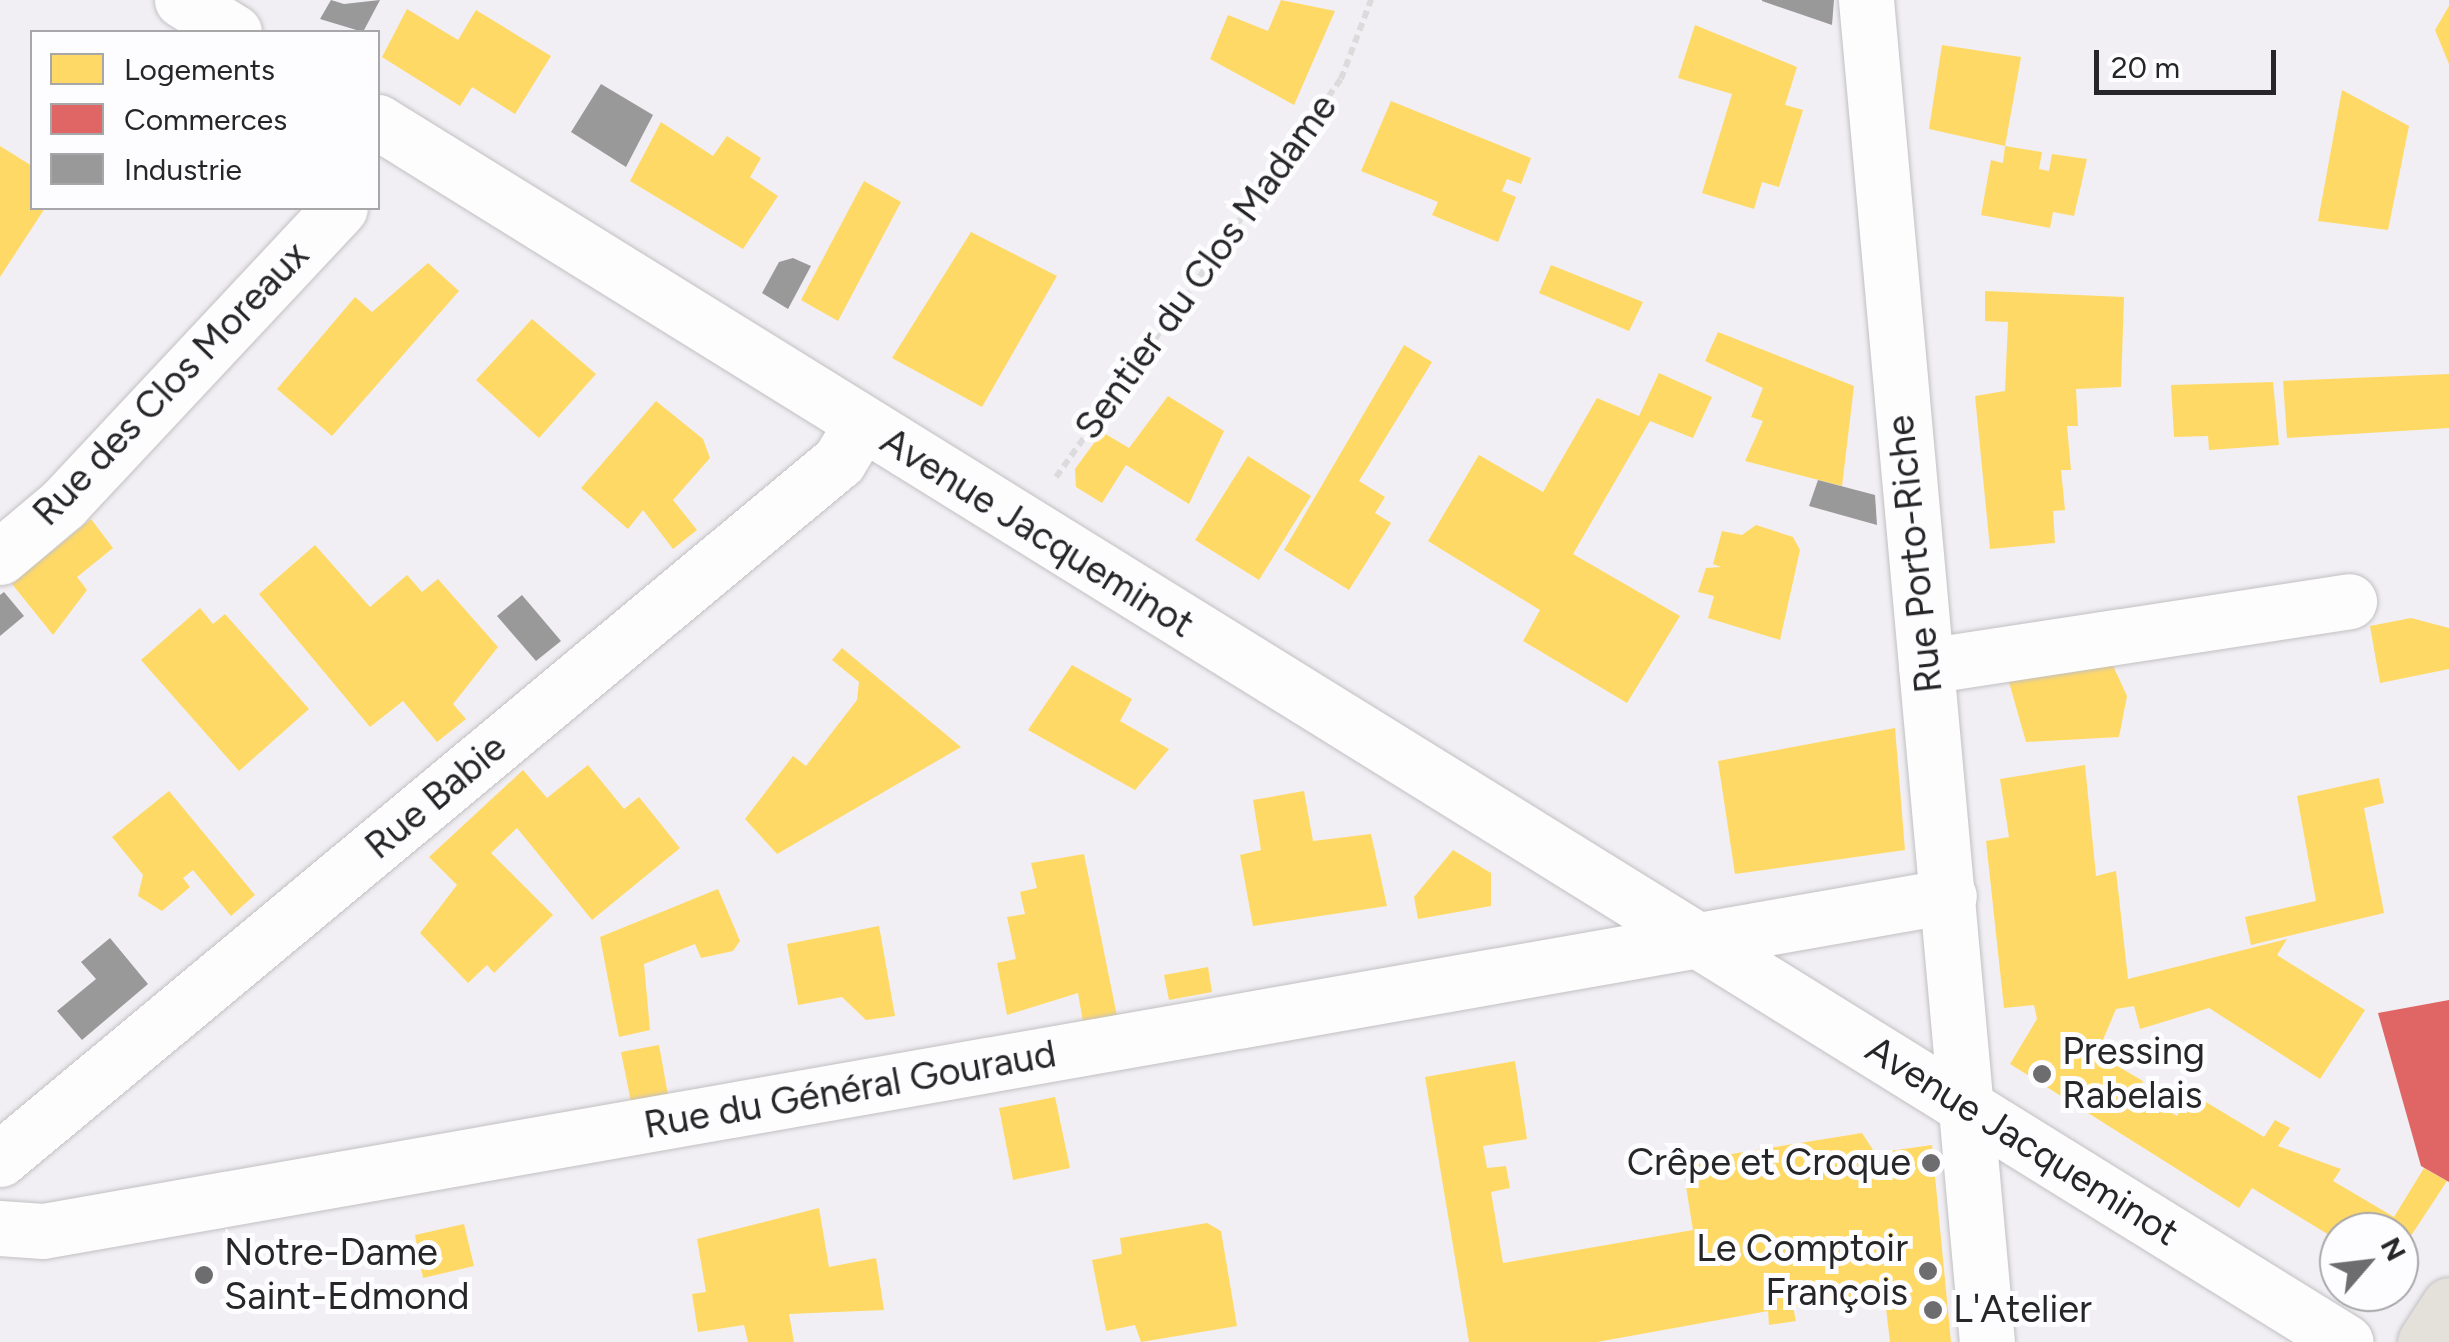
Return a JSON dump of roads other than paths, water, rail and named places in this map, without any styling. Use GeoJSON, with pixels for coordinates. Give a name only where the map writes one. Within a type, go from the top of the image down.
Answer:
{"type":"FeatureCollection","features":[{"type":"Feature","properties":{"kind":"main road"},"geometry":{"type":"LineString","coordinates":[[2425,1342],[2449,1305]]}},
{"type":"Feature","properties":{"kind":"street"},"geometry":{"type":"LineString","coordinates":[[182,0],[231,30]]}},
{"type":"Feature","properties":{"kind":"street","name":"Rue Porto-Riche"},"geometry":{"type":"LineString","coordinates":[[1866,0],[1970,1109],[1987,1342]]}},
{"type":"Feature","properties":{"kind":"street","name":"Avenue Jacqueminot"},"geometry":{"type":"LineString","coordinates":[[384,141],[861,425],[2346,1342]]}},
{"type":"Feature","properties":{"kind":"street","name":"Rue des Clos Moreaux"},"geometry":{"type":"LineString","coordinates":[[0,557],[64,504],[338,210]]}},
{"type":"Feature","properties":{"kind":"street","name":"Rue Babie"},"geometry":{"type":"LineString","coordinates":[[0,1160],[839,461],[861,425]]}},
{"type":"Feature","properties":{"kind":"street"},"geometry":{"type":"LineString","coordinates":[[1926,666],[2349,601]]}},
{"type":"Feature","properties":{"kind":"street"},"geometry":{"type":"LineString","coordinates":[[1699,941],[1949,896]]}},
{"type":"Feature","properties":{"kind":"street","name":"Rue du Général Gouraud"},"geometry":{"type":"LineString","coordinates":[[0,1228],[43,1232],[1699,941]]}},
{"type":"Feature","properties":{"kind":"place","name":"Pressing Rabelais"},"geometry":{"type":"Point","coordinates":[2042,1074]}},
{"type":"Feature","properties":{"kind":"place","name":"Crêpe et Croque"},"geometry":{"type":"Point","coordinates":[1931,1163]}},
{"type":"Feature","properties":{"kind":"place","name":"Le Comptoir François"},"geometry":{"type":"Point","coordinates":[1928,1271]}},
{"type":"Feature","properties":{"kind":"place","name":"Notre-Dame Saint-Edmond"},"geometry":{"type":"Point","coordinates":[204,1275]}},
{"type":"Feature","properties":{"kind":"place","name":"L'Atelier"},"geometry":{"type":"Point","coordinates":[1933,1310]}}]}
